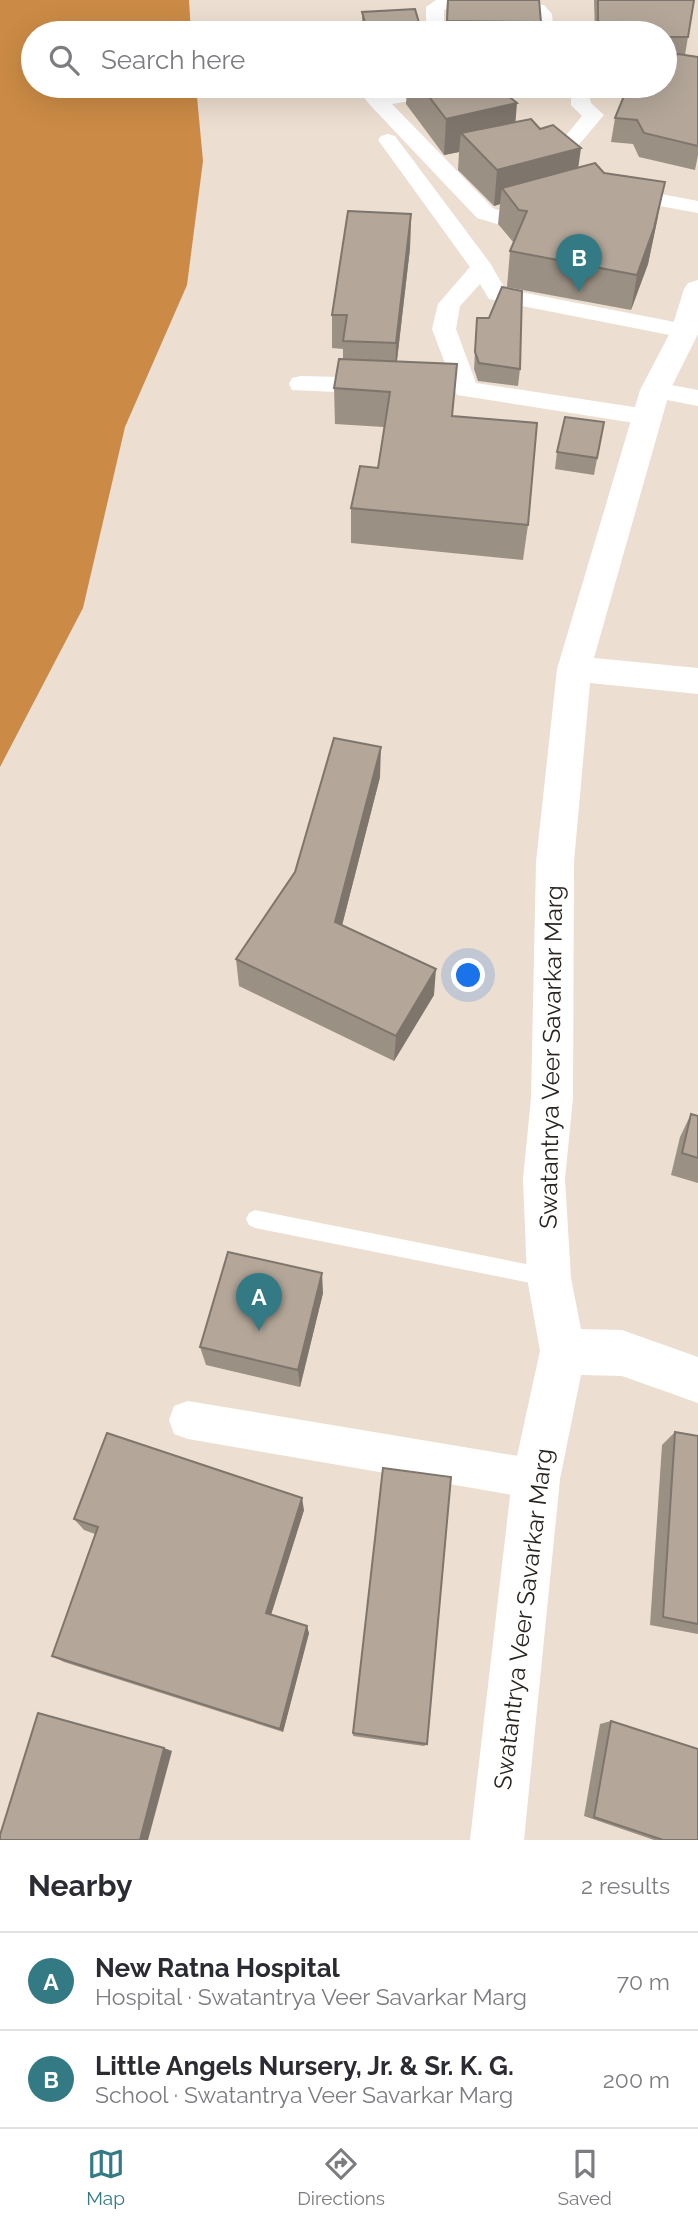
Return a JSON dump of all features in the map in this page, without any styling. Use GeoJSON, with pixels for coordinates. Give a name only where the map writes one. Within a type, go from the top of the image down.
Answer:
{"type":"FeatureCollection","features":[{"type":"Feature","properties":{"kind":"street"},"geometry":{"type":"LineString","coordinates":[[434,21],[435,7],[445,3],[537,9],[542,14],[543,21]]}},
{"type":"Feature","properties":{"kind":"street"},"geometry":{"type":"LineString","coordinates":[[374,98],[391,130],[497,294],[685,331]]}},
{"type":"Feature","properties":{"kind":"street"},"geometry":{"type":"LineString","coordinates":[[391,130],[460,98]]}},
{"type":"Feature","properties":{"kind":"street"},"geometry":{"type":"LineString","coordinates":[[559,156],[594,115],[581,105],[583,98]]}},
{"type":"Feature","properties":{"kind":"street"},"geometry":{"type":"LineString","coordinates":[[391,130],[438,165],[491,216],[562,198]]}},
{"type":"Feature","properties":{"kind":"street"},"geometry":{"type":"LineString","coordinates":[[541,143],[578,170]]}},
{"type":"Feature","properties":{"kind":"street"},"geometry":{"type":"LineString","coordinates":[[438,165],[464,159]]}},
{"type":"Feature","properties":{"kind":"street"},"geometry":{"type":"LineString","coordinates":[[602,186],[615,192],[698,207]]}},
{"type":"Feature","properties":{"kind":"street"},"geometry":{"type":"LineString","coordinates":[[467,389],[444,329],[450,304],[482,268]]}},
{"type":"Feature","properties":{"kind":"street","name":"Swatantrya Veer Savarkar Marg"},"geometry":{"type":"LineString","coordinates":[[497,1840],[537,1479],[563,1351],[549,1278],[544,1179],[552,1098],[555,862],[573,669],[651,404],[685,331],[698,289]]}},
{"type":"Feature","properties":{"kind":"street"},"geometry":{"type":"LineString","coordinates":[[301,384],[397,387]]}},
{"type":"Feature","properties":{"kind":"street"},"geometry":{"type":"LineString","coordinates":[[439,388],[651,404],[698,398]]}},
{"type":"Feature","properties":{"kind":"street"},"geometry":{"type":"LineString","coordinates":[[573,669],[698,681]]}},
{"type":"Feature","properties":{"kind":"street"},"geometry":{"type":"LineString","coordinates":[[563,1351],[622,1353],[698,1380]]}},
{"type":"Feature","properties":{"kind":"street"},"geometry":{"type":"LineString","coordinates":[[188,1420],[537,1479]]}},
{"type":"Feature","properties":{"kind":"lane"},"geometry":{"type":"LineString","coordinates":[[255,1219],[549,1278]]}},
{"type":"Feature","properties":{"kind":"shaded area"},"geometry":{"type":"Polygon","coordinates":[[[0,0],[189,0],[190,21],[21,21],[21,98],[197,98],[203,161],[187,285],[125,427],[83,608],[0,767],[0,0]]]}},
{"type":"Feature","properties":{"kind":"building"},"geometry":{"type":"Polygon","coordinates":[[[448,0],[539,0],[541,21],[447,21],[448,0]]]}},
{"type":"Feature","properties":{"kind":"building"},"geometry":{"type":"Polygon","coordinates":[[[598,0],[694,0],[688,37],[677,37],[677,21],[598,21],[598,0]]]}},
{"type":"Feature","properties":{"kind":"building"},"geometry":{"type":"Polygon","coordinates":[[[415,9],[418,21],[365,21],[362,12],[415,9]]]}},
{"type":"Feature","properties":{"kind":"building"},"geometry":{"type":"Polygon","coordinates":[[[677,54],[698,57],[698,146],[644,133],[637,120],[615,118],[623,98],[677,98],[677,54]]]}},
{"type":"Feature","properties":{"kind":"building"},"geometry":{"type":"Polygon","coordinates":[[[430,98],[511,98],[517,103],[446,119],[430,98]]]}},
{"type":"Feature","properties":{"kind":"building"},"geometry":{"type":"Polygon","coordinates":[[[531,119],[540,129],[553,125],[581,148],[497,170],[461,133],[531,119]]]}},
{"type":"Feature","properties":{"kind":"building"},"geometry":{"type":"Polygon","coordinates":[[[595,163],[604,173],[665,182],[654,228],[637,275],[510,251],[527,211],[519,210],[502,188],[595,163]]]}},
{"type":"Feature","properties":{"kind":"building"},"geometry":{"type":"Polygon","coordinates":[[[348,211],[411,214],[396,343],[343,341],[347,315],[332,315],[348,211]]]}},
{"type":"Feature","properties":{"kind":"building"},"geometry":{"type":"Polygon","coordinates":[[[502,287],[522,291],[520,369],[479,363],[475,352],[477,318],[489,318],[502,287]]]}},
{"type":"Feature","properties":{"kind":"building"},"geometry":{"type":"Polygon","coordinates":[[[339,359],[457,364],[452,416],[537,423],[528,525],[351,508],[360,466],[378,468],[390,392],[334,388],[339,359]]]}},
{"type":"Feature","properties":{"kind":"building"},"geometry":{"type":"Polygon","coordinates":[[[565,417],[604,422],[597,458],[557,452],[565,417]]]}},
{"type":"Feature","properties":{"kind":"building"},"geometry":{"type":"Polygon","coordinates":[[[334,738],[381,747],[335,922],[436,969],[396,1036],[236,959],[295,872],[334,738]]]}},
{"type":"Feature","properties":{"kind":"building"},"geometry":{"type":"Polygon","coordinates":[[[691,1114],[698,1116],[698,1158],[682,1153],[691,1114]]]}},
{"type":"Feature","properties":{"kind":"building"},"geometry":{"type":"Polygon","coordinates":[[[228,1252],[322,1273],[298,1370],[200,1347],[228,1252]]]}},
{"type":"Feature","properties":{"kind":"building"},"geometry":{"type":"Polygon","coordinates":[[[675,1432],[698,1436],[698,1624],[663,1617],[675,1432]]]}},
{"type":"Feature","properties":{"kind":"building"},"geometry":{"type":"Polygon","coordinates":[[[107,1433],[302,1498],[266,1613],[307,1626],[280,1729],[52,1656],[98,1527],[74,1519],[107,1433]]]}},
{"type":"Feature","properties":{"kind":"building"},"geometry":{"type":"Polygon","coordinates":[[[383,1468],[451,1477],[427,1744],[353,1733],[383,1468]]]}},
{"type":"Feature","properties":{"kind":"building"},"geometry":{"type":"Polygon","coordinates":[[[38,1713],[164,1748],[140,1840],[0,1840],[38,1713]]]}},
{"type":"Feature","properties":{"kind":"building"},"geometry":{"type":"Polygon","coordinates":[[[611,1721],[698,1749],[698,1840],[663,1840],[594,1817],[611,1721]]]}},
{"type":"Feature","properties":{"kind":"place","name":"Little Angels Nursery, Jr. & Sr. K. G."},"geometry":{"type":"Point","coordinates":[579,292]}},
{"type":"Feature","properties":{"kind":"place","name":"New Ratna Hospital"},"geometry":{"type":"Point","coordinates":[259,1331]}}]}
